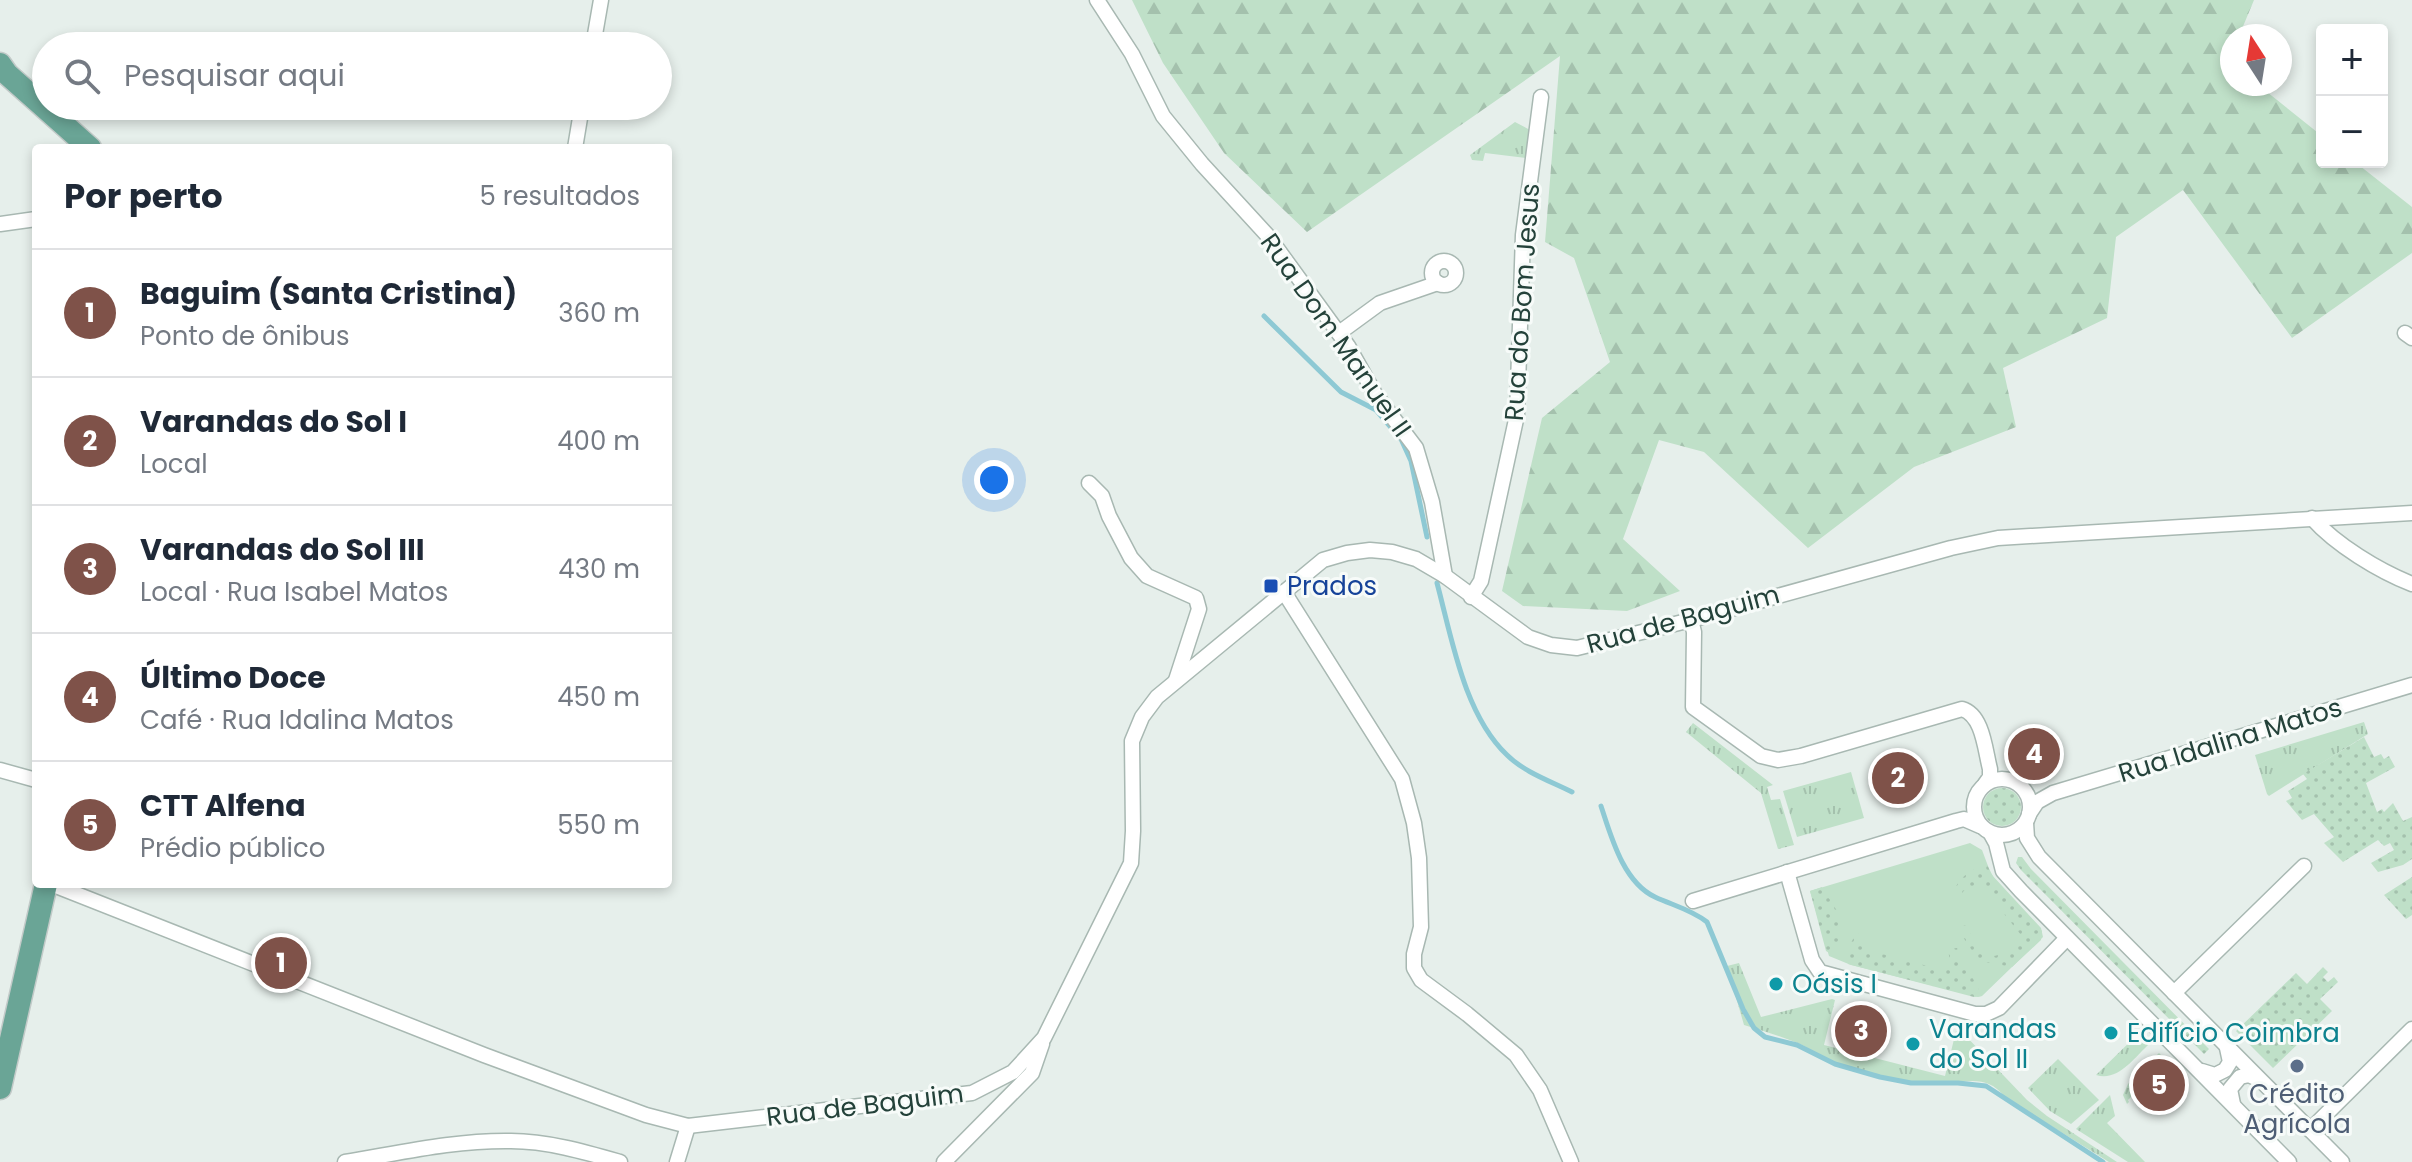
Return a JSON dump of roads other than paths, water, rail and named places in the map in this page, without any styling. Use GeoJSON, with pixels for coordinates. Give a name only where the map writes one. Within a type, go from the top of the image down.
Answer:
{"type":"FeatureCollection","features":[{"type":"Feature","properties":{"kind":"main road"},"geometry":{"type":"LineString","coordinates":[[2,74],[32,99]]}},
{"type":"Feature","properties":{"kind":"main road"},"geometry":{"type":"LineString","coordinates":[[57,120],[85,144]]}},
{"type":"Feature","properties":{"kind":"main road"},"geometry":{"type":"LineString","coordinates":[[0,1088],[48,888]]}},
{"type":"Feature","properties":{"kind":"street"},"geometry":{"type":"LineString","coordinates":[[595,32],[601,0]]}},
{"type":"Feature","properties":{"kind":"street","name":"Rua Dom Manuel II"},"geometry":{"type":"LineString","coordinates":[[1097,0],[1132,54],[1163,116],[1268,236],[1339,333],[1375,394],[1416,448],[1432,502],[1445,576]]}},
{"type":"Feature","properties":{"kind":"street","name":"Rua do Bom Jesus"},"geometry":{"type":"LineString","coordinates":[[1471,597],[1481,581],[1517,415],[1523,235],[1541,97]]}},
{"type":"Feature","properties":{"kind":"street"},"geometry":{"type":"LineString","coordinates":[[576,144],[580,120]]}},
{"type":"Feature","properties":{"kind":"street"},"geometry":{"type":"LineString","coordinates":[[0,224],[32,220]]}},
{"type":"Feature","properties":{"kind":"street"},"geometry":{"type":"LineString","coordinates":[[1339,333],[1380,303],[1438,283]]}},
{"type":"Feature","properties":{"kind":"street"},"geometry":{"type":"LineString","coordinates":[[1089,483],[1102,496],[1131,558],[1147,576],[1196,598],[1199,609],[1175,683]]}},
{"type":"Feature","properties":{"kind":"street","name":"Rua de Baguim"},"geometry":{"type":"LineString","coordinates":[[59,888],[484,1055],[646,1115],[688,1126],[972,1093],[1013,1072],[1044,1038],[1131,863],[1132,741],[1142,717],[1157,697],[1323,560],[1370,550],[1416,559],[1445,576],[1528,637],[1551,645],[1577,648],[1691,620],[1908,559],[1998,538],[2412,513]]}},
{"type":"Feature","properties":{"kind":"street"},"geometry":{"type":"LineString","coordinates":[[2312,518],[2326,534],[2395,578],[2412,584]]}},
{"type":"Feature","properties":{"kind":"street"},"geometry":{"type":"LineString","coordinates":[[1284,592],[1402,779],[1414,823],[1419,858],[1421,927],[1414,968],[1421,980],[1516,1055],[1540,1090],[1571,1162]]}},
{"type":"Feature","properties":{"kind":"street"},"geometry":{"type":"LineString","coordinates":[[1691,620],[1694,632],[1692,702],[1696,710],[1753,751],[1778,760],[1801,756],[1962,709],[1974,716],[1989,764],[1994,773],[2004,779]]}},
{"type":"Feature","properties":{"kind":"street","name":"Rua Idalina Matos"},"geometry":{"type":"LineString","coordinates":[[2028,819],[2037,802],[2053,793],[2410,686]]}},
{"type":"Feature","properties":{"kind":"street"},"geometry":{"type":"LineString","coordinates":[[1956,821],[1969,813],[1976,796],[1990,777],[1989,764]]}},
{"type":"Feature","properties":{"kind":"street"},"geometry":{"type":"LineString","coordinates":[[0,770],[32,779]]}},
{"type":"Feature","properties":{"kind":"street"},"geometry":{"type":"LineString","coordinates":[[1985,784],[2004,779],[2022,787],[2028,795],[2027,838],[2039,857],[2342,1162]]}},
{"type":"Feature","properties":{"kind":"street","name":"Rua Idalina Matos"},"geometry":{"type":"LineString","coordinates":[[2022,787],[2034,793],[2053,793]]}},
{"type":"Feature","properties":{"kind":"street"},"geometry":{"type":"LineString","coordinates":[[1973,803],[1974,814],[1995,839],[2003,871],[2289,1162]]}},
{"type":"Feature","properties":{"kind":"street"},"geometry":{"type":"LineString","coordinates":[[1693,901],[1964,819],[1986,830],[2010,835],[2028,819]]}},
{"type":"Feature","properties":{"kind":"street"},"geometry":{"type":"LineString","coordinates":[[2174,993],[2304,866]]}},
{"type":"Feature","properties":{"kind":"street"},"geometry":{"type":"LineString","coordinates":[[1787,872],[1812,960],[1820,972],[1975,1014],[1986,1014],[1999,1008],[2067,938]]}},
{"type":"Feature","properties":{"kind":"street"},"geometry":{"type":"LineString","coordinates":[[2310,1130],[2412,1029]]}},
{"type":"Feature","properties":{"kind":"street"},"geometry":{"type":"LineString","coordinates":[[944,1162],[1032,1073],[1044,1038]]}},
{"type":"Feature","properties":{"kind":"street"},"geometry":{"type":"LineString","coordinates":[[2195,1067],[2211,1075],[2221,1074],[2230,1062],[2222,1041]]}},
{"type":"Feature","properties":{"kind":"street"},"geometry":{"type":"LineString","coordinates":[[2234,1106],[2230,1089],[2235,1080],[2249,1075],[2262,1081]]}},
{"type":"Feature","properties":{"kind":"street"},"geometry":{"type":"LineString","coordinates":[[677,1162],[688,1126]]}},
{"type":"Feature","properties":{"kind":"street"},"geometry":{"type":"LineString","coordinates":[[345,1162],[458,1143],[513,1141],[558,1147],[620,1162]]}},
{"type":"Feature","properties":{"kind":"waterway"},"geometry":{"type":"LineString","coordinates":[[1264,316],[1341,392],[1376,410],[1401,439],[1411,461],[1427,537]]}},
{"type":"Feature","properties":{"kind":"waterway"},"geometry":{"type":"LineString","coordinates":[[1437,583],[1462,675],[1480,719],[1492,738],[1521,766],[1572,792]]}},
{"type":"Feature","properties":{"kind":"waterway"},"geometry":{"type":"LineString","coordinates":[[1601,806],[1620,857],[1634,881],[1655,897],[1707,922],[1743,1009],[1754,1028],[1765,1037],[1797,1045],[1835,1064],[1880,1077],[1911,1083],[1986,1086],[2103,1162]]}},
{"type":"Feature","properties":{"kind":"place","name":"Prados"},"geometry":{"type":"Point","coordinates":[1271,586]}},
{"type":"Feature","properties":{"kind":"place","name":"Último Doce"},"geometry":{"type":"Point","coordinates":[2034,754]}},
{"type":"Feature","properties":{"kind":"place","name":"Varandas do Sol I"},"geometry":{"type":"Point","coordinates":[1898,778]}},
{"type":"Feature","properties":{"kind":"place","name":"Baguim (Santa Cristina)"},"geometry":{"type":"Point","coordinates":[281,963]}},
{"type":"Feature","properties":{"kind":"place","name":"Oásis I"},"geometry":{"type":"Point","coordinates":[1776,984]}},
{"type":"Feature","properties":{"kind":"place","name":"Varandas do Sol III"},"geometry":{"type":"Point","coordinates":[1861,1031]}},
{"type":"Feature","properties":{"kind":"place","name":"Edifício Coimbra"},"geometry":{"type":"Point","coordinates":[2111,1033]}},
{"type":"Feature","properties":{"kind":"place","name":"Varandas do Sol II"},"geometry":{"type":"Point","coordinates":[1913,1044]}},
{"type":"Feature","properties":{"kind":"place","name":"Crédito Agrícola"},"geometry":{"type":"Point","coordinates":[2297,1066]}},
{"type":"Feature","properties":{"kind":"place","name":"CTT Alfena"},"geometry":{"type":"Point","coordinates":[2159,1085]}}]}
